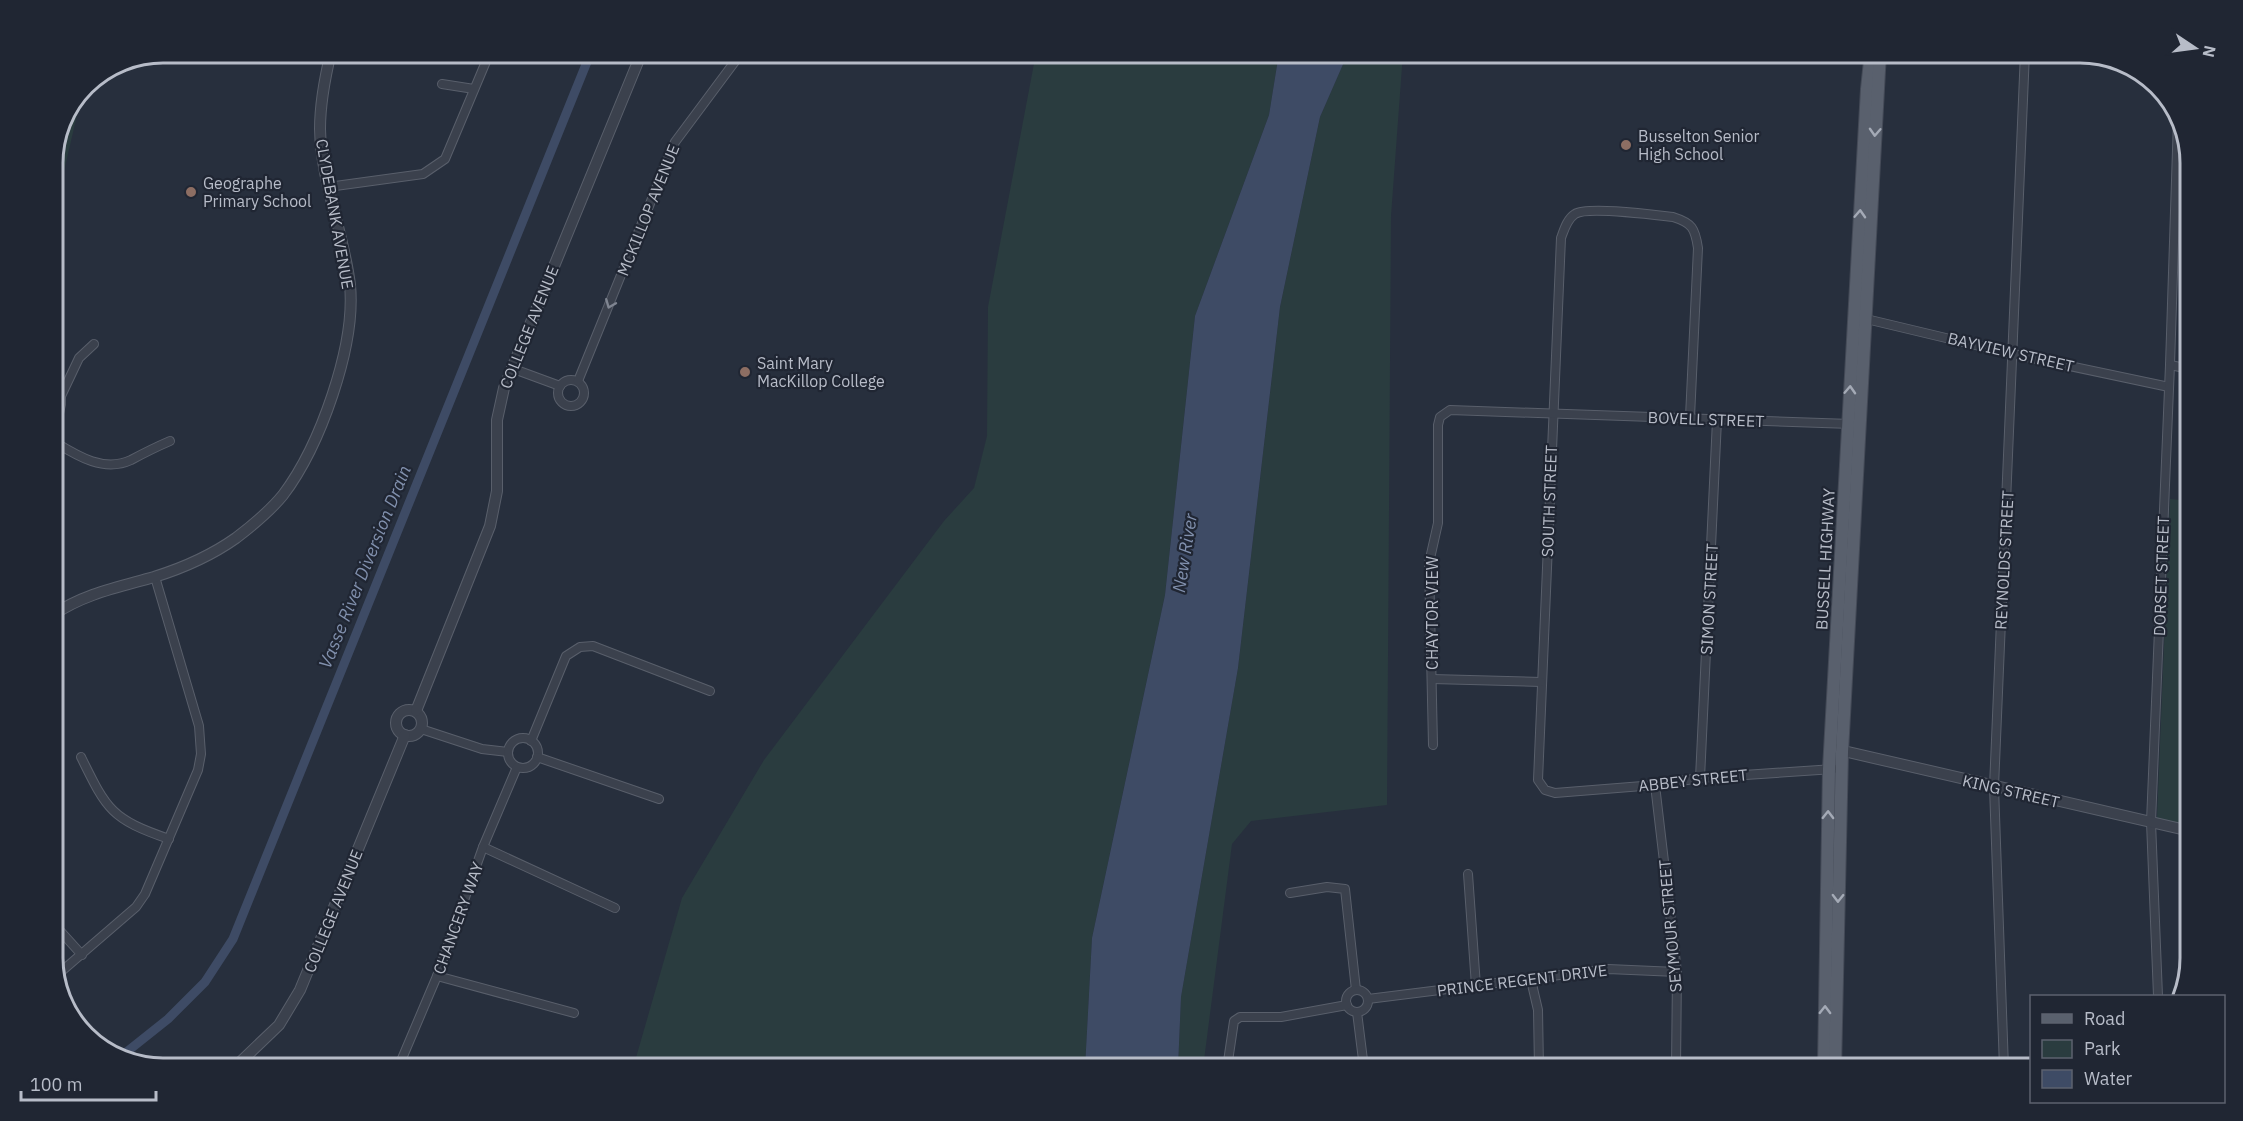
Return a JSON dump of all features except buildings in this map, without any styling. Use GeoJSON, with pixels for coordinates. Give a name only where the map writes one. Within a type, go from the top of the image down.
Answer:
{"type":"FeatureCollection","features":[{"type":"Feature","properties":{"kind":"main road","name":"BUSSELL HIGHWAY"},"geometry":{"type":"LineString","coordinates":[[1824,1058],[1835,769],[1854,424],[1870,63]]}},
{"type":"Feature","properties":{"kind":"main road","name":"BUSSELL HIGHWAY"},"geometry":{"type":"LineString","coordinates":[[1859,317],[1879,63]]}},
{"type":"Feature","properties":{"kind":"main road","name":"BUSSELL HIGHWAY"},"geometry":{"type":"LineString","coordinates":[[1835,769],[1835,1058]]}},
{"type":"Feature","properties":{"kind":"street","name":"CLYDEBANK AVENUE"},"geometry":{"type":"LineString","coordinates":[[63,610],[89,596],[154,577],[207,555],[235,539],[283,495],[304,460],[322,422],[337,381],[350,313],[350,286],[328,187],[320,130],[322,96],[329,63]]}},
{"type":"Feature","properties":{"kind":"street"},"geometry":{"type":"LineString","coordinates":[[328,187],[423,174],[446,159],[485,63]]}},
{"type":"Feature","properties":{"kind":"street","name":"COLLEGE AVENUE"},"geometry":{"type":"LineString","coordinates":[[416,711],[490,526],[497,491],[498,413],[504,388],[637,63]]}},
{"type":"Feature","properties":{"kind":"street","name":"MCKILLOP AVENUE"},"geometry":{"type":"LineString","coordinates":[[578,381],[675,142],[735,63]]}},
{"type":"Feature","properties":{"kind":"street","name":"REYNOLDS STREET"},"geometry":{"type":"LineString","coordinates":[[2004,1058],[1994,787],[2025,63]]}},
{"type":"Feature","properties":{"kind":"street"},"geometry":{"type":"LineString","coordinates":[[442,84],[474,89]]}},
{"type":"Feature","properties":{"kind":"street","name":"DORSET STREET"},"geometry":{"type":"LineString","coordinates":[[2158,995],[2151,822],[2177,140]]}},
{"type":"Feature","properties":{"kind":"street","name":"SOUTH STREET"},"geometry":{"type":"LineString","coordinates":[[1545,790],[1538,780],[1561,238],[1575,213],[1590,210],[1673,217],[1685,220],[1695,230],[1698,248],[1690,417]]}},
{"type":"Feature","properties":{"kind":"street","name":"BAYVIEW STREET"},"geometry":{"type":"LineString","coordinates":[[1859,317],[2013,354],[2169,387]]}},
{"type":"Feature","properties":{"kind":"street"},"geometry":{"type":"LineString","coordinates":[[63,394],[79,358],[94,344]]}},
{"type":"Feature","properties":{"kind":"street"},"geometry":{"type":"LineString","coordinates":[[2170,364],[2180,366]]}},
{"type":"Feature","properties":{"kind":"street"},"geometry":{"type":"LineString","coordinates":[[511,368],[560,386]]}},
{"type":"Feature","properties":{"kind":"street"},"geometry":{"type":"LineString","coordinates":[[570,380],[578,381],[585,396],[580,404],[573,406],[564,404],[560,400],[558,391],[560,386],[570,380]]}},
{"type":"Feature","properties":{"kind":"street","name":"CHAYTOR VIEW"},"geometry":{"type":"LineString","coordinates":[[1433,746],[1429,563],[1438,524],[1438,425],[1440,417],[1450,410],[1552,415]]}},
{"type":"Feature","properties":{"kind":"street","name":"BOVELL STREET"},"geometry":{"type":"LineString","coordinates":[[1552,415],[1690,417],[1717,420],[1854,424]]}},
{"type":"Feature","properties":{"kind":"street","name":"SIMON STREET"},"geometry":{"type":"LineString","coordinates":[[1700,778],[1717,420]]}},
{"type":"Feature","properties":{"kind":"street"},"geometry":{"type":"LineString","coordinates":[[63,447],[84,459],[106,465],[130,461],[145,451],[170,441]]}},
{"type":"Feature","properties":{"kind":"street"},"geometry":{"type":"LineString","coordinates":[[64,970],[136,907],[152,880],[198,770],[201,742],[199,726],[154,577]]}},
{"type":"Feature","properties":{"kind":"street"},"geometry":{"type":"LineString","coordinates":[[531,741],[566,656],[580,647],[593,646],[710,691]]}},
{"type":"Feature","properties":{"kind":"street"},"geometry":{"type":"LineString","coordinates":[[1432,679],[1541,682]]}},
{"type":"Feature","properties":{"kind":"street"},"geometry":{"type":"LineString","coordinates":[[405,710],[416,711],[422,718],[421,729],[413,736],[405,735],[397,727],[397,718],[405,710]]}},
{"type":"Feature","properties":{"kind":"street"},"geometry":{"type":"LineString","coordinates":[[421,729],[482,749],[508,752]]}},
{"type":"Feature","properties":{"kind":"street","name":"COLLEGE AVENUE"},"geometry":{"type":"LineString","coordinates":[[245,1058],[279,1026],[300,990],[405,735]]}},
{"type":"Feature","properties":{"kind":"street"},"geometry":{"type":"LineString","coordinates":[[525,738],[537,748],[537,757],[528,767],[517,767],[509,759],[508,752],[515,740],[525,738]]}},
{"type":"Feature","properties":{"kind":"street","name":"KING STREET"},"geometry":{"type":"LineString","coordinates":[[1837,749],[2180,829]]}},
{"type":"Feature","properties":{"kind":"street"},"geometry":{"type":"LineString","coordinates":[[81,757],[108,808],[129,823],[169,839]]}},
{"type":"Feature","properties":{"kind":"street"},"geometry":{"type":"LineString","coordinates":[[537,757],[659,799]]}},
{"type":"Feature","properties":{"kind":"street","name":"CHANCERY WAY"},"geometry":{"type":"LineString","coordinates":[[402,1058],[437,976],[483,847],[517,767]]}},
{"type":"Feature","properties":{"kind":"street","name":"ABBEY STREET"},"geometry":{"type":"LineString","coordinates":[[1545,790],[1555,793],[1655,785],[1700,778],[1835,769]]}},
{"type":"Feature","properties":{"kind":"street","name":"SEYMOUR STREET"},"geometry":{"type":"LineString","coordinates":[[1655,785],[1677,972],[1676,1058]]}},
{"type":"Feature","properties":{"kind":"street"},"geometry":{"type":"LineString","coordinates":[[483,847],[615,908]]}},
{"type":"Feature","properties":{"kind":"street"},"geometry":{"type":"LineString","coordinates":[[1468,874],[1476,986]]}},
{"type":"Feature","properties":{"kind":"street"},"geometry":{"type":"LineString","coordinates":[[1290,892],[1327,887],[1346,889],[1356,990]]}},
{"type":"Feature","properties":{"kind":"street"},"geometry":{"type":"LineString","coordinates":[[63,933],[82,955]]}},
{"type":"Feature","properties":{"kind":"street","name":"PRINCE REGENT DRIVE"},"geometry":{"type":"LineString","coordinates":[[1368,999],[1608,969],[1677,972]]}},
{"type":"Feature","properties":{"kind":"street"},"geometry":{"type":"LineString","coordinates":[[437,976],[574,1013]]}},
{"type":"Feature","properties":{"kind":"street"},"geometry":{"type":"LineString","coordinates":[[1532,980],[1538,1010],[1539,1058]]}},
{"type":"Feature","properties":{"kind":"street"},"geometry":{"type":"LineString","coordinates":[[1356,990],[1362,991],[1368,999],[1366,1006],[1357,1012],[1347,1005],[1346,997],[1356,990]]}},
{"type":"Feature","properties":{"kind":"street"},"geometry":{"type":"LineString","coordinates":[[1228,1058],[1234,1021],[1240,1017],[1281,1017],[1347,1005]]}},
{"type":"Feature","properties":{"kind":"street"},"geometry":{"type":"LineString","coordinates":[[1357,1012],[1363,1058]]}},
{"type":"Feature","properties":{"kind":"green space"},"geometry":{"type":"Polygon","coordinates":[[[1034,63],[1277,63],[1269,115],[1195,316],[1165,595],[1092,938],[1086,1058],[636,1058],[682,898],[764,760],[944,521],[974,488],[987,436],[988,307],[1034,63]]]}},
{"type":"Feature","properties":{"kind":"green space"},"geometry":{"type":"Polygon","coordinates":[[[1344,63],[1402,63],[1391,216],[1387,805],[1251,821],[1232,844],[1204,1058],[1178,1058],[1181,997],[1238,668],[1280,307],[1320,117],[1344,63]]]}},
{"type":"Feature","properties":{"kind":"green space"},"geometry":{"type":"Polygon","coordinates":[[[78,111],[63,176],[65,143],[78,111]]]}},
{"type":"Feature","properties":{"kind":"green space"},"geometry":{"type":"Polygon","coordinates":[[[2170,499],[2180,500],[2180,824],[2157,818],[2170,499]]]}},
{"type":"Feature","properties":{"kind":"water","name":"New River"},"geometry":{"type":"Polygon","coordinates":[[[1277,63],[1344,63],[1320,117],[1280,307],[1238,668],[1181,997],[1178,1058],[1086,1058],[1092,938],[1165,595],[1195,316],[1269,115],[1277,63]]]}},
{"type":"Feature","properties":{"kind":"waterway","name":"Vasse River Diversion Drain"},"geometry":{"type":"LineString","coordinates":[[127,1051],[168,1019],[205,982],[233,939],[587,63]]}},
{"type":"Feature","properties":{"kind":"place","name":"Busselton Senior High School"},"geometry":{"type":"Point","coordinates":[1626,145]}},
{"type":"Feature","properties":{"kind":"place","name":"Geographe Primary School"},"geometry":{"type":"Point","coordinates":[191,192]}},
{"type":"Feature","properties":{"kind":"place","name":"Saint Mary MacKillop College"},"geometry":{"type":"Point","coordinates":[745,372]}}]}
